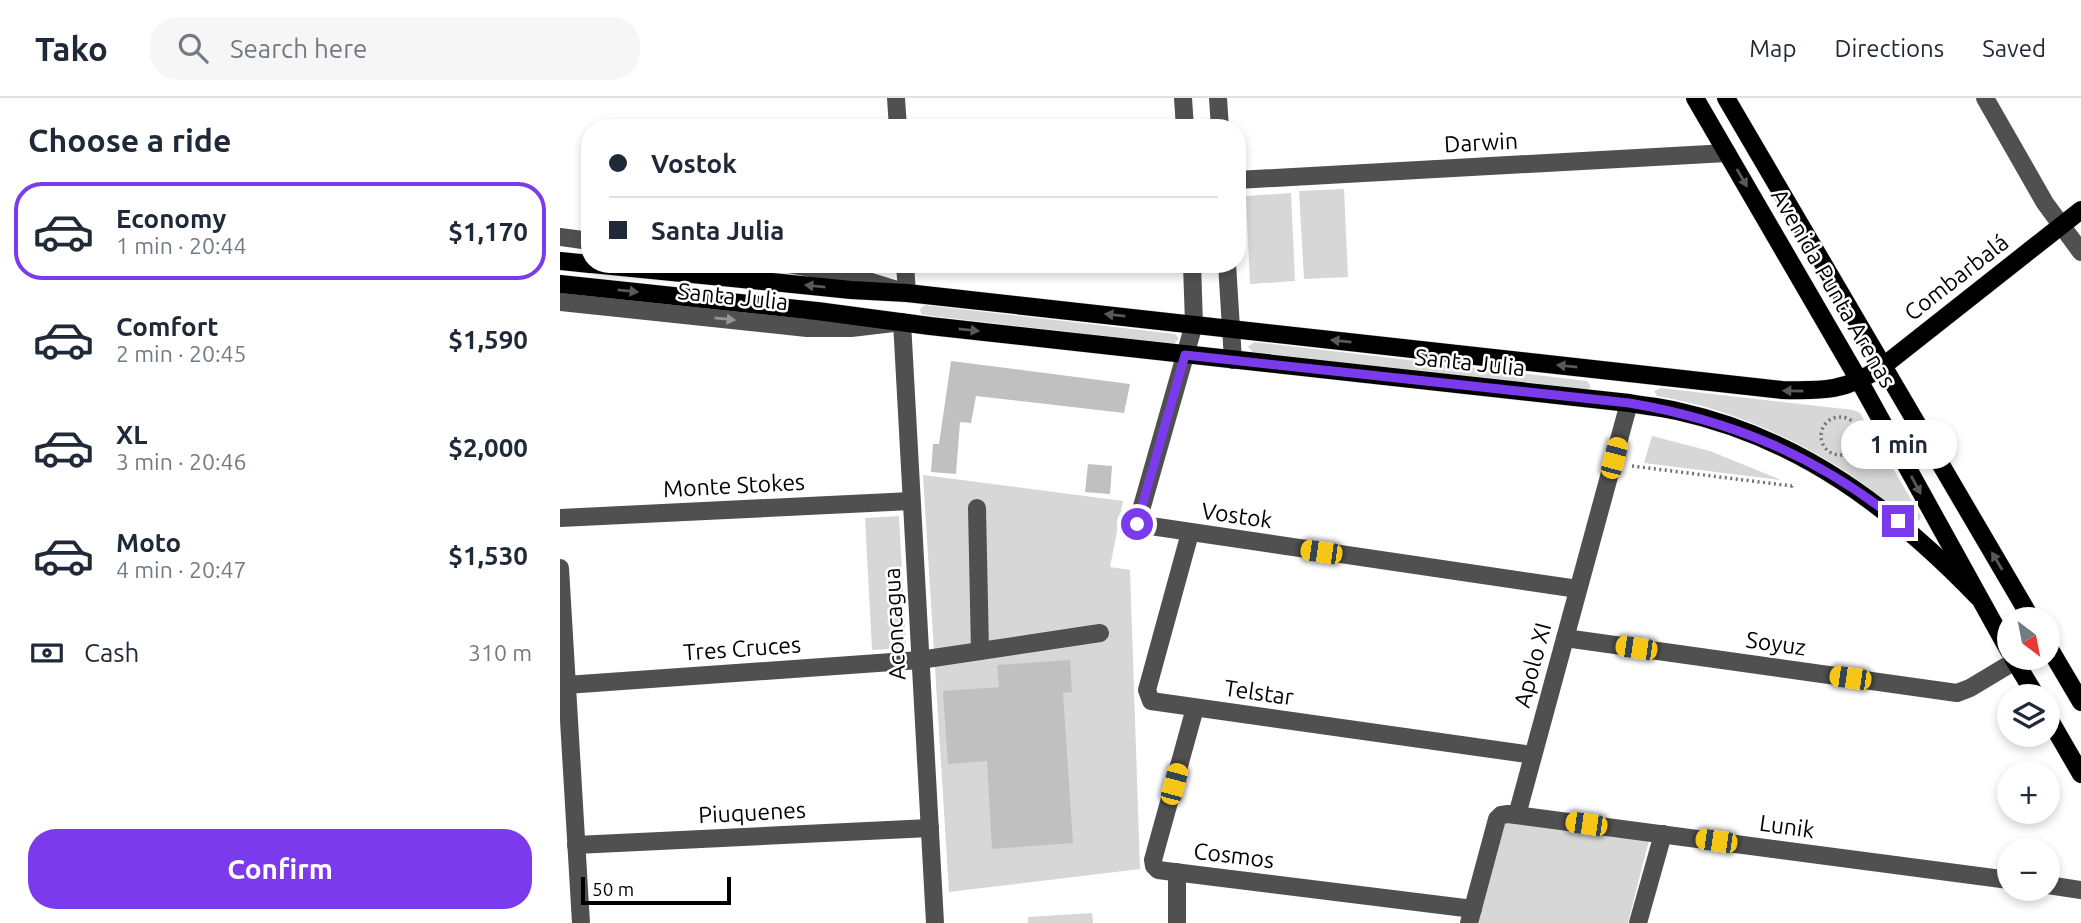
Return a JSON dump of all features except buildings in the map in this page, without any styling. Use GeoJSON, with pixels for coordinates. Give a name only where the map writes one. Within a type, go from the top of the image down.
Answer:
{"type":"FeatureCollection","features":[{"type":"Feature","properties":{"kind":"main road","name":"Avenida Punta Arenas"},"geometry":{"type":"LineString","coordinates":[[1695,98],[1860,382],[1997,631]]}},
{"type":"Feature","properties":{"kind":"main road","name":"Avenida Punta Arenas"},"geometry":{"type":"LineString","coordinates":[[1726,98],[2024,607]]}},
{"type":"Feature","properties":{"kind":"main road","name":"Combarbalá"},"geometry":{"type":"LineString","coordinates":[[1860,382],[2081,209]]}},
{"type":"Feature","properties":{"kind":"main road","name":"Santa Julia"},"geometry":{"type":"LineString","coordinates":[[560,261],[581,263]]}},
{"type":"Feature","properties":{"kind":"main road","name":"Santa Julia"},"geometry":{"type":"LineString","coordinates":[[681,273],[907,293],[1782,390],[1829,389],[1860,382]]}},
{"type":"Feature","properties":{"kind":"main road","name":"Santa Julia"},"geometry":{"type":"LineString","coordinates":[[560,284],[1629,403],[1675,411],[1727,426],[1773,444],[1818,466],[1862,493],[1909,530],[1978,597]]}},
{"type":"Feature","properties":{"kind":"main road"},"geometry":{"type":"LineString","coordinates":[[2060,666],[2081,702]]}},
{"type":"Feature","properties":{"kind":"main road"},"geometry":{"type":"LineString","coordinates":[[2060,738],[2081,774]]}},
{"type":"Feature","properties":{"kind":"street"},"geometry":{"type":"LineString","coordinates":[[896,98],[897,119]]}},
{"type":"Feature","properties":{"kind":"street"},"geometry":{"type":"LineString","coordinates":[[1183,98],[1184,119]]}},
{"type":"Feature","properties":{"kind":"street"},"geometry":{"type":"LineString","coordinates":[[1219,98],[1220,119]]}},
{"type":"Feature","properties":{"kind":"street"},"geometry":{"type":"LineString","coordinates":[[1985,98],[2042,198],[2081,252]]}},
{"type":"Feature","properties":{"kind":"street","name":"Darwin"},"geometry":{"type":"LineString","coordinates":[[1246,180],[1727,153]]}},
{"type":"Feature","properties":{"kind":"street"},"geometry":{"type":"LineString","coordinates":[[560,237],[581,240]]}},
{"type":"Feature","properties":{"kind":"street","name":"Santa Julia"},"geometry":{"type":"LineString","coordinates":[[838,273],[907,293]]}},
{"type":"Feature","properties":{"kind":"street"},"geometry":{"type":"LineString","coordinates":[[906,273],[907,293]]}},
{"type":"Feature","properties":{"kind":"street","name":"Vostok"},"geometry":{"type":"LineString","coordinates":[[1192,273],[1194,324],[1137,524],[1578,589]]}},
{"type":"Feature","properties":{"kind":"street"},"geometry":{"type":"LineString","coordinates":[[1228,273],[1233,360]]}},
{"type":"Feature","properties":{"kind":"street","name":"Santa Julia"},"geometry":{"type":"LineString","coordinates":[[560,302],[807,328],[851,328],[902,322]]}},
{"type":"Feature","properties":{"kind":"street","name":"Aconcagua"},"geometry":{"type":"LineString","coordinates":[[902,322],[935,923]]}},
{"type":"Feature","properties":{"kind":"street","name":"Apolo XI"},"geometry":{"type":"LineString","coordinates":[[1517,815],[1629,403]]}},
{"type":"Feature","properties":{"kind":"street","name":"Monte Stokes"},"geometry":{"type":"LineString","coordinates":[[560,518],[911,501]]}},
{"type":"Feature","properties":{"kind":"street"},"geometry":{"type":"LineString","coordinates":[[977,508],[980,651]]}},
{"type":"Feature","properties":{"kind":"street","name":"Telstar"},"geometry":{"type":"LineString","coordinates":[[1190,533],[1147,690],[1151,701],[1533,755]]}},
{"type":"Feature","properties":{"kind":"street"},"geometry":{"type":"LineString","coordinates":[[560,568],[581,923]]}},
{"type":"Feature","properties":{"kind":"street","name":"Tres Cruces"},"geometry":{"type":"LineString","coordinates":[[566,685],[920,660],[1100,633]]}},
{"type":"Feature","properties":{"kind":"street","name":"Soyuz"},"geometry":{"type":"LineString","coordinates":[[1565,638],[1956,693],[1970,688],[1997,668]]}},
{"type":"Feature","properties":{"kind":"street","name":"Cosmos"},"geometry":{"type":"LineString","coordinates":[[1195,708],[1153,860],[1158,870],[1471,916]]}},
{"type":"Feature","properties":{"kind":"street"},"geometry":{"type":"LineString","coordinates":[[1471,916],[1497,819],[1501,815],[1517,815]]}},
{"type":"Feature","properties":{"kind":"street","name":"Lunik"},"geometry":{"type":"LineString","coordinates":[[1517,815],[1997,878]]}},
{"type":"Feature","properties":{"kind":"street","name":"Piuquenes"},"geometry":{"type":"LineString","coordinates":[[576,845],[930,828]]}},
{"type":"Feature","properties":{"kind":"street"},"geometry":{"type":"LineString","coordinates":[[1638,923],[1662,834]]}},
{"type":"Feature","properties":{"kind":"street"},"geometry":{"type":"LineString","coordinates":[[1177,872],[1177,923]]}},
{"type":"Feature","properties":{"kind":"street"},"geometry":{"type":"LineString","coordinates":[[2060,887],[2081,890]]}},
{"type":"Feature","properties":{"kind":"path"},"geometry":{"type":"LineString","coordinates":[[1842,418],[1856,427],[1858,439],[1852,450],[1837,455],[1826,449],[1821,434],[1827,423],[1842,418]]}},
{"type":"Feature","properties":{"kind":"path"},"geometry":{"type":"LineString","coordinates":[[1632,466],[1793,484]]}},
{"type":"Feature","properties":{"kind":"shaded area"},"geometry":{"type":"Polygon","coordinates":[[[1344,189],[1348,277],[1304,279],[1299,191],[1344,189]]]}},
{"type":"Feature","properties":{"kind":"shaded area"},"geometry":{"type":"Polygon","coordinates":[[[1291,193],[1295,281],[1250,284],[1246,196],[1291,193]]]}},
{"type":"Feature","properties":{"kind":"shaded area"},"geometry":{"type":"Polygon","coordinates":[[[925,305],[1175,334],[1179,339],[1174,344],[924,315],[920,309],[925,305]]]}},
{"type":"Feature","properties":{"kind":"shaded area"},"geometry":{"type":"Polygon","coordinates":[[[1254,342],[1587,381],[1591,387],[1586,390],[1253,352],[1248,347],[1254,342]]]}},
{"type":"Feature","properties":{"kind":"shaded area"},"geometry":{"type":"Polygon","coordinates":[[[1661,388],[1853,410],[1860,413],[1921,516],[1920,520],[1913,522],[1848,473],[1804,447],[1732,415],[1657,396],[1654,391],[1661,388]]]}},
{"type":"Feature","properties":{"kind":"shaded area"},"geometry":{"type":"Polygon","coordinates":[[[1652,436],[1710,451],[1781,480],[1644,463],[1652,436]]]}},
{"type":"Feature","properties":{"kind":"shaded area"},"geometry":{"type":"Polygon","coordinates":[[[923,475],[1123,501],[1110,567],[1130,570],[1140,869],[949,892],[923,475]]]}},
{"type":"Feature","properties":{"kind":"shaded area"},"geometry":{"type":"Polygon","coordinates":[[[899,516],[906,648],[872,650],[865,518],[899,516]]]}},
{"type":"Feature","properties":{"kind":"shaded area"},"geometry":{"type":"Polygon","coordinates":[[[1507,821],[1649,840],[1628,923],[1475,923],[1499,829],[1507,821]]]}},
{"type":"Feature","properties":{"kind":"shaded area"},"geometry":{"type":"Polygon","coordinates":[[[1092,913],[1093,923],[1028,923],[1028,917],[1092,913]]]}},
{"type":"Feature","properties":{"kind":"route"},"geometry":{"type":"LineString","coordinates":[[1137,524],[1185,355],[1629,403],[1675,411],[1727,426],[1795,454],[1841,479],[1898,521]]}}]}
